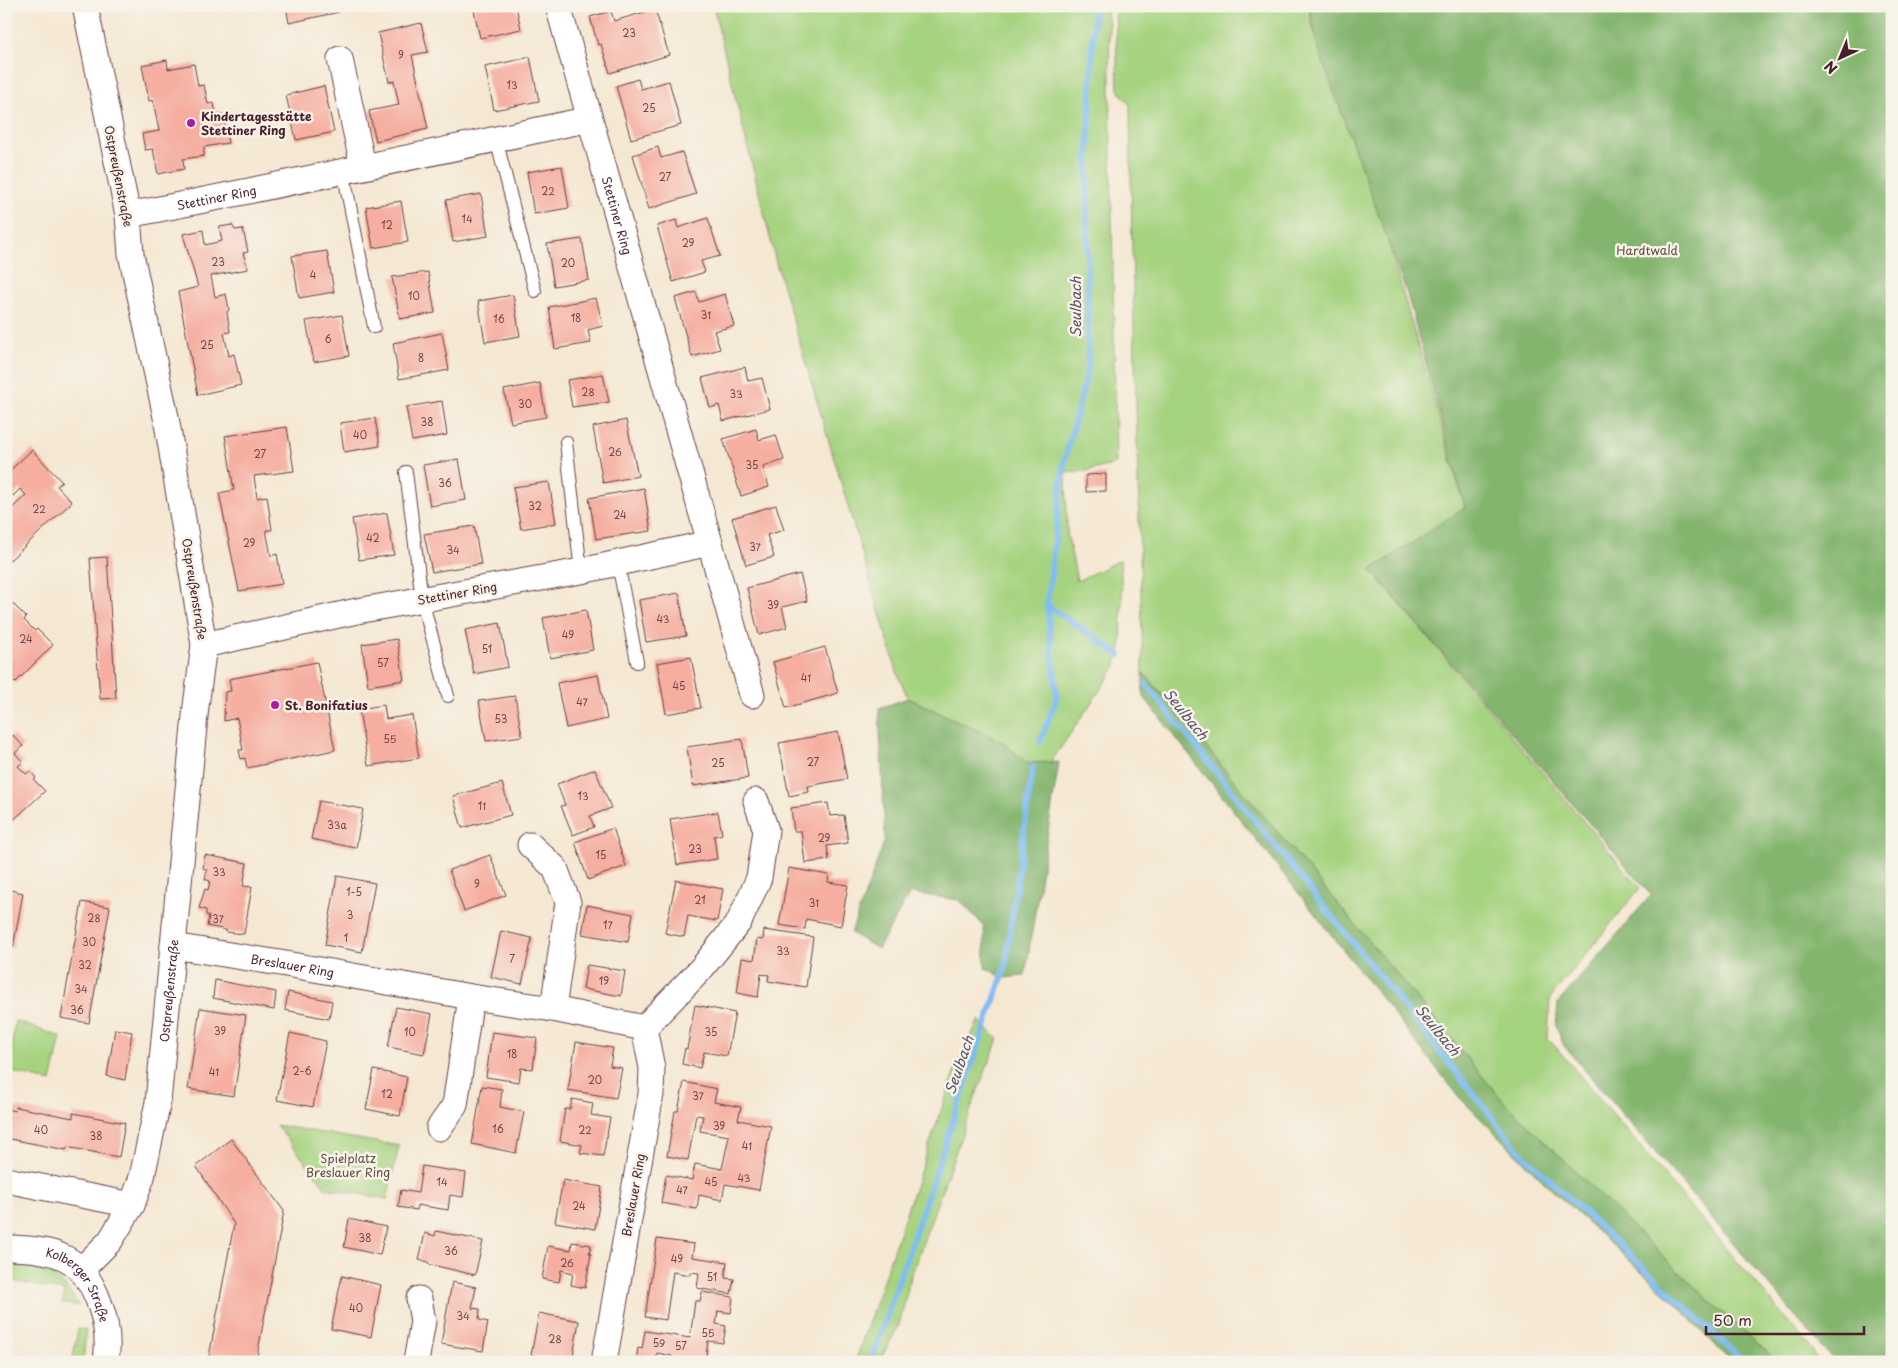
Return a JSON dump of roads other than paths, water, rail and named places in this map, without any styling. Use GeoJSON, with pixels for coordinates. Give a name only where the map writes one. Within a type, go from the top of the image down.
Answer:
{"type":"FeatureCollection","features":[{"type":"Feature","properties":{"kind":"street","name":"Ostpreußenstraße"},"geometry":{"type":"LineString","coordinates":[[82,1269],[110,1241],[132,1205],[142,1177],[158,1102],[196,706],[204,644],[166,417],[131,254],[128,215],[85,6]]}},
{"type":"Feature","properties":{"kind":"street","name":"Stettiner Ring"},"geometry":{"type":"LineString","coordinates":[[558,6],[752,695]]}},
{"type":"Feature","properties":{"kind":"street"},"geometry":{"type":"LineString","coordinates":[[340,59],[353,168]]}},
{"type":"Feature","properties":{"kind":"street","name":"Stettiner Ring"},"geometry":{"type":"LineString","coordinates":[[128,215],[257,190],[590,119]]}},
{"type":"Feature","properties":{"kind":"street","name":"Stettiner Ring"},"geometry":{"type":"LineString","coordinates":[[204,644],[357,611],[581,571],[710,543]]}},
{"type":"Feature","properties":{"kind":"street"},"geometry":{"type":"LineString","coordinates":[[644,1028],[701,969],[740,922],[758,878],[766,830],[756,801]]}},
{"type":"Feature","properties":{"kind":"street"},"geometry":{"type":"LineString","coordinates":[[530,845],[555,868],[568,902],[553,1009]]}},
{"type":"Feature","properties":{"kind":"street","name":"Breslauer Ring"},"geometry":{"type":"LineString","coordinates":[[173,946],[471,997],[553,1009],[644,1028],[652,1068],[651,1094],[604,1362]]}},
{"type":"Feature","properties":{"kind":"street"},"geometry":{"type":"LineString","coordinates":[[439,1128],[455,1105],[471,997]]}},
{"type":"Feature","properties":{"kind":"street"},"geometry":{"type":"LineString","coordinates":[[6,1180],[132,1205]]}},
{"type":"Feature","properties":{"kind":"street","name":"Kolberger Straße"},"geometry":{"type":"LineString","coordinates":[[6,1248],[33,1248],[61,1256],[82,1269],[93,1285],[107,1323],[109,1346],[106,1362]]}},
{"type":"Feature","properties":{"kind":"street"},"geometry":{"type":"LineString","coordinates":[[416,1362],[423,1321],[419,1299]]}},
{"type":"Feature","properties":{"kind":"lane"},"geometry":{"type":"LineString","coordinates":[[496,139],[535,291]]}},
{"type":"Feature","properties":{"kind":"lane"},"geometry":{"type":"LineString","coordinates":[[353,168],[374,327]]}},
{"type":"Feature","properties":{"kind":"lane"},"geometry":{"type":"LineString","coordinates":[[566,442],[581,571]]}},
{"type":"Feature","properties":{"kind":"lane"},"geometry":{"type":"LineString","coordinates":[[406,472],[422,600],[448,696]]}},
{"type":"Feature","properties":{"kind":"lane"},"geometry":{"type":"LineString","coordinates":[[618,563],[637,662]]}},
{"type":"Feature","properties":{"kind":"waterway","name":"Seulbach"},"geometry":{"type":"LineString","coordinates":[[1040,742],[1057,697],[1047,605],[1064,463],[1088,369],[1087,190],[1094,6]]}},
{"type":"Feature","properties":{"kind":"waterway","name":"Seulbach"},"geometry":{"type":"LineString","coordinates":[[1047,605],[1120,655]]}},
{"type":"Feature","properties":{"kind":"waterway","name":"Seulbach"},"geometry":{"type":"LineString","coordinates":[[1146,684],[1520,1152],[1744,1362]]}},
{"type":"Feature","properties":{"kind":"waterway","name":"Seulbach"},"geometry":{"type":"LineString","coordinates":[[871,1362],[1005,968],[1033,767]]}},
{"type":"Feature","properties":{"kind":"place","name":"Kindertagesstätte Stettiner Ring"},"geometry":{"type":"Point","coordinates":[191,123]}},
{"type":"Feature","properties":{"kind":"place","name":"St. Bonifatius"},"geometry":{"type":"Point","coordinates":[275,705]}},
{"type":"Feature","properties":{"kind":"park label","name":"Hardtwald"},"geometry":{"type":"Point","coordinates":[1647,250]}},
{"type":"Feature","properties":{"kind":"park label","name":"Spielplatz Breslauer Ring"},"geometry":{"type":"Point","coordinates":[348,1165]}}]}
